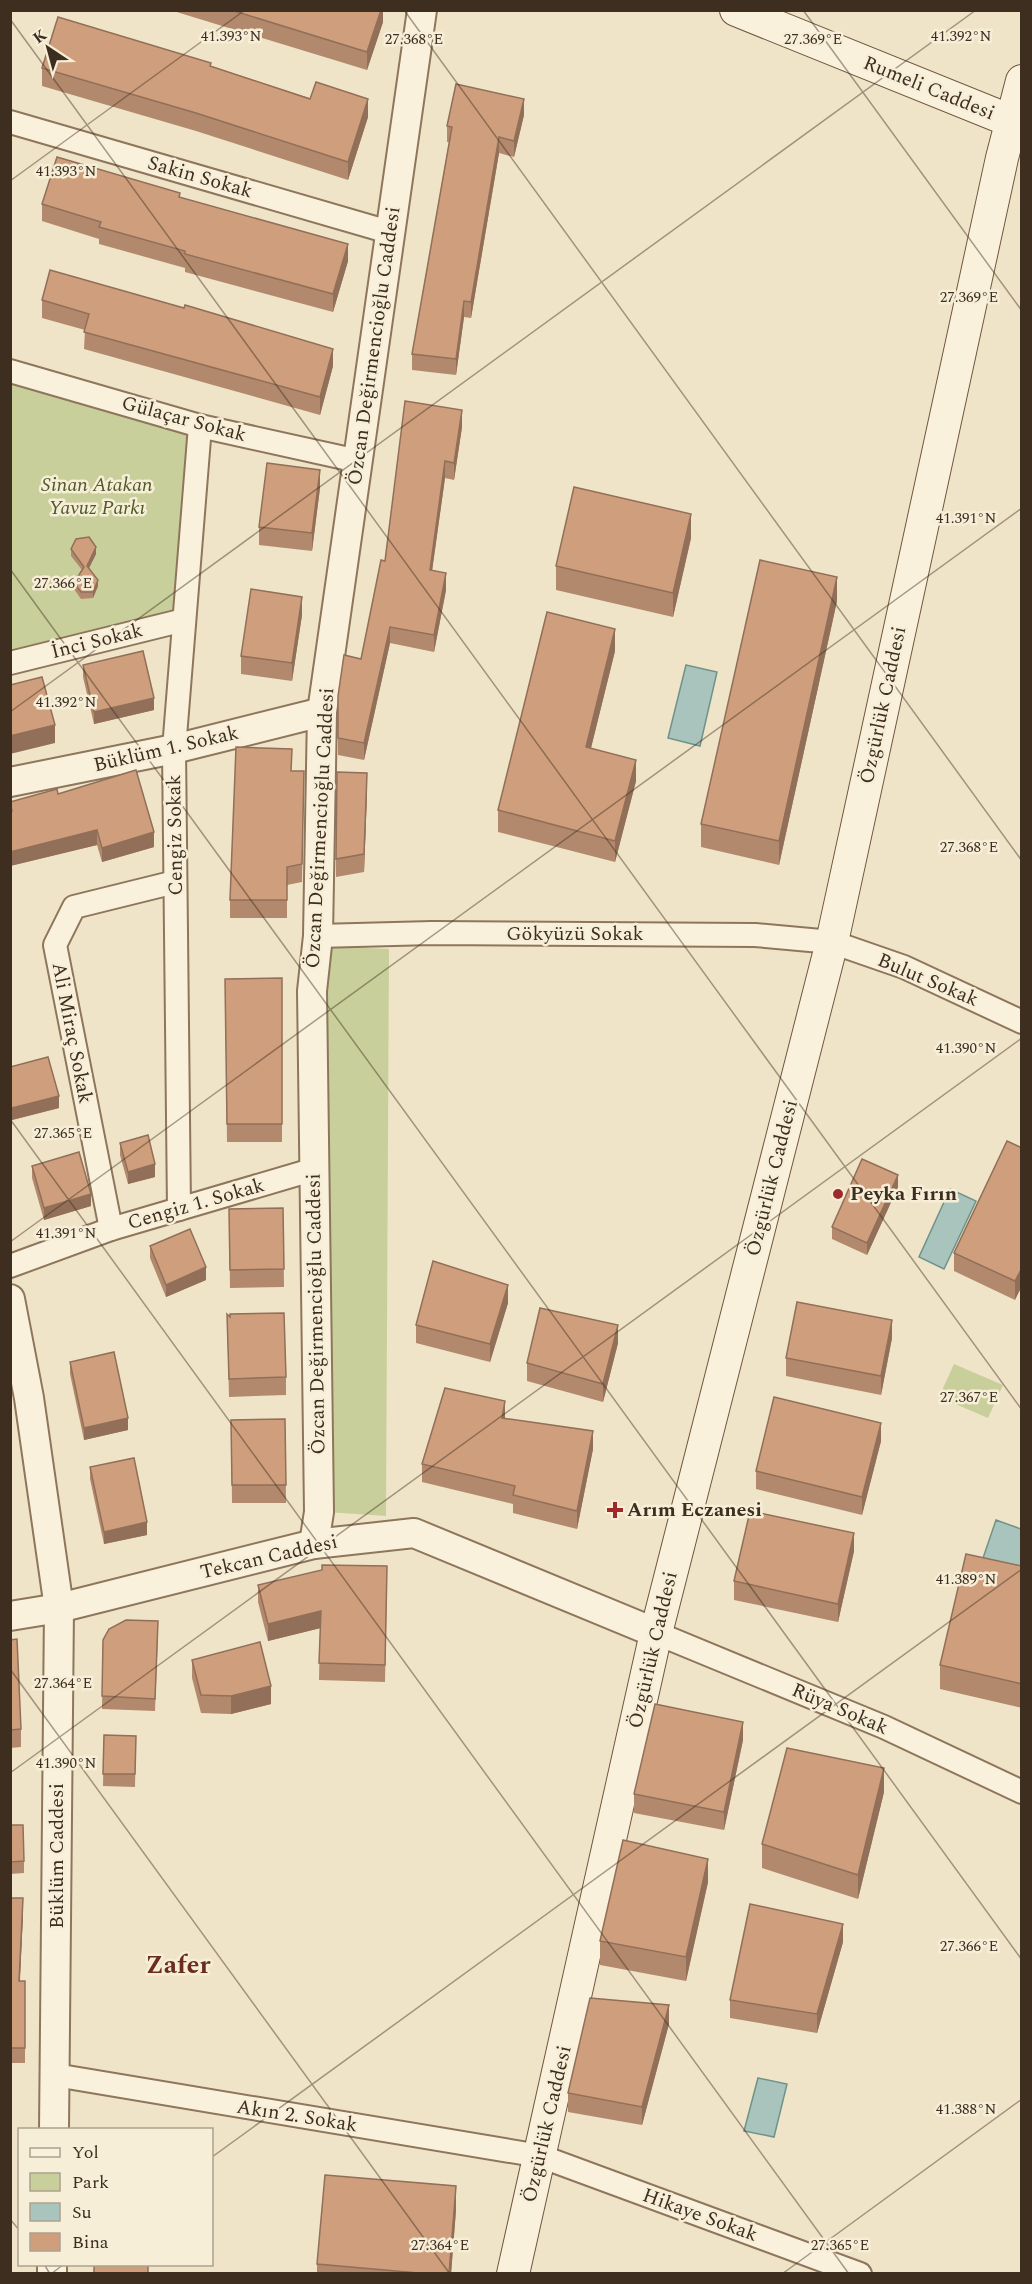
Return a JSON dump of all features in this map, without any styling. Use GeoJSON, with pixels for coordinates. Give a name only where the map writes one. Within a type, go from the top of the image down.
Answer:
{"type":"FeatureCollection","features":[{"type":"Feature","properties":{"kind":"main road","name":"Rumeli Caddesi"},"geometry":{"type":"LineString","coordinates":[[736,10],[1016,123]]}},
{"type":"Feature","properties":{"kind":"main road","name":"Özgürlük Caddesi"},"geometry":{"type":"LineString","coordinates":[[513,2274],[656,1633],[832,942],[1016,123],[1022,81]]}},
{"type":"Feature","properties":{"kind":"street","name":"Özcan Değirmencioğlu Caddesi"},"geometry":{"type":"LineString","coordinates":[[314,1544],[319,1512],[312,991],[318,936],[322,712],[422,10]]}},
{"type":"Feature","properties":{"kind":"street","name":"Sakin Sokak"},"geometry":{"type":"LineString","coordinates":[[10,122],[389,232]]}},
{"type":"Feature","properties":{"kind":"street","name":"Gülaçar Sokak"},"geometry":{"type":"LineString","coordinates":[[10,371],[200,426],[358,461]]}},
{"type":"Feature","properties":{"kind":"street","name":"Cengiz Sokak"},"geometry":{"type":"LineString","coordinates":[[179,1209],[174,749],[200,426]]}},
{"type":"Feature","properties":{"kind":"street","name":"İnci Sokak"},"geometry":{"type":"LineString","coordinates":[[10,663],[184,620]]}},
{"type":"Feature","properties":{"kind":"street","name":"Büklüm 1. Sokak"},"geometry":{"type":"LineString","coordinates":[[10,782],[174,749],[322,712]]}},
{"type":"Feature","properties":{"kind":"street","name":"Ali Miraç Sokak"},"geometry":{"type":"LineString","coordinates":[[111,1229],[55,945],[75,907],[175,882]]}},
{"type":"Feature","properties":{"kind":"street","name":"Gökyüzü Sokak"},"geometry":{"type":"LineString","coordinates":[[318,936],[432,933],[755,935],[832,942]]}},
{"type":"Feature","properties":{"kind":"street","name":"Bulut Sokak"},"geometry":{"type":"LineString","coordinates":[[832,942],[904,967],[1022,1022]]}},
{"type":"Feature","properties":{"kind":"street","name":"Cengiz 1. Sokak"},"geometry":{"type":"LineString","coordinates":[[10,1266],[111,1229],[315,1169]]}},
{"type":"Feature","properties":{"kind":"street","name":"Büklüm Caddesi"},"geometry":{"type":"LineString","coordinates":[[10,1299],[29,1398],[59,1608],[54,2128]]}},
{"type":"Feature","properties":{"kind":"street","name":"Tekcan Caddesi"},"geometry":{"type":"LineString","coordinates":[[10,1616],[59,1608],[314,1544],[414,1533],[656,1633]]}},
{"type":"Feature","properties":{"kind":"street","name":"Rüya Sokak"},"geometry":{"type":"LineString","coordinates":[[656,1633],[884,1727],[1022,1792]]}},
{"type":"Feature","properties":{"kind":"street","name":"Akın 2. Sokak"},"geometry":{"type":"LineString","coordinates":[[55,2075],[540,2156]]}},
{"type":"Feature","properties":{"kind":"street","name":"Hikaye Sokak"},"geometry":{"type":"LineString","coordinates":[[540,2156],[860,2274]]}},
{"type":"Feature","properties":{"kind":"green space","name":"Sinan Atakan Yavuz Parkı"},"geometry":{"type":"Polygon","coordinates":[[[10,382],[190,432],[175,612],[11,651],[10,382]]]}},
{"type":"Feature","properties":{"kind":"green space"},"geometry":{"type":"Polygon","coordinates":[[[326,946],[389,949],[386,1516],[326,1512],[326,946]]]}},
{"type":"Feature","properties":{"kind":"green space"},"geometry":{"type":"Polygon","coordinates":[[[954,1364],[1003,1385],[988,1418],[939,1397],[954,1364]]]}},
{"type":"Feature","properties":{"kind":"water"},"geometry":{"type":"Polygon","coordinates":[[[686,665],[717,672],[700,746],[668,738],[686,665]]]}},
{"type":"Feature","properties":{"kind":"water"},"geometry":{"type":"Polygon","coordinates":[[[950,1189],[976,1201],[944,1269],[919,1257],[950,1189]]]}},
{"type":"Feature","properties":{"kind":"water"},"geometry":{"type":"Polygon","coordinates":[[[996,1520],[1021,1529],[1021,1575],[982,1561],[996,1520]]]}},
{"type":"Feature","properties":{"kind":"water"},"geometry":{"type":"Polygon","coordinates":[[[758,2078],[787,2084],[774,2137],[744,2131],[758,2078]]]}},
{"type":"Feature","properties":{"kind":"building"},"geometry":{"type":"Polygon","coordinates":[[[231,10],[381,10],[367,52],[231,10]]]}},
{"type":"Feature","properties":{"kind":"building"},"geometry":{"type":"Polygon","coordinates":[[[58,17],[211,63],[210,66],[310,99],[316,82],[368,99],[348,162],[196,113],[42,68],[58,17]]]}},
{"type":"Feature","properties":{"kind":"building"},"geometry":{"type":"Polygon","coordinates":[[[456,84],[524,99],[514,141],[499,137],[471,302],[464,301],[456,359],[412,354],[452,127],[447,126],[456,84]]]}},
{"type":"Feature","properties":{"kind":"building"},"geometry":{"type":"Polygon","coordinates":[[[57,157],[180,193],[179,197],[348,244],[333,294],[185,254],[185,251],[99,227],[101,222],[42,204],[57,157]]]}},
{"type":"Feature","properties":{"kind":"building"},"geometry":{"type":"Polygon","coordinates":[[[50,270],[184,308],[185,305],[333,349],[320,397],[84,332],[89,314],[42,300],[50,270]]]}},
{"type":"Feature","properties":{"kind":"building"},"geometry":{"type":"Polygon","coordinates":[[[405,401],[462,410],[454,463],[445,461],[430,570],[446,573],[434,635],[390,627],[364,743],[338,738],[338,696],[344,655],[361,659],[381,560],[385,561],[405,401]]]}},
{"type":"Feature","properties":{"kind":"building"},"geometry":{"type":"Polygon","coordinates":[[[267,463],[320,470],[312,533],[259,527],[267,463]]]}},
{"type":"Feature","properties":{"kind":"building"},"geometry":{"type":"Polygon","coordinates":[[[574,487],[691,514],[673,593],[556,566],[574,487]]]}},
{"type":"Feature","properties":{"kind":"building"},"geometry":{"type":"Polygon","coordinates":[[[89,537],[96,547],[87,566],[98,580],[93,592],[81,592],[74,583],[84,567],[71,549],[76,539],[89,537]]]}},
{"type":"Feature","properties":{"kind":"building"},"geometry":{"type":"Polygon","coordinates":[[[760,560],[837,577],[779,841],[701,824],[760,560]]]}},
{"type":"Feature","properties":{"kind":"building"},"geometry":{"type":"Polygon","coordinates":[[[251,589],[302,597],[292,663],[241,656],[251,589]]]}},
{"type":"Feature","properties":{"kind":"building"},"geometry":{"type":"Polygon","coordinates":[[[547,612],[615,629],[586,747],[636,760],[615,841],[498,810],[547,612]]]}},
{"type":"Feature","properties":{"kind":"building"},"geometry":{"type":"Polygon","coordinates":[[[143,651],[154,698],[94,712],[83,665],[143,651]]]}},
{"type":"Feature","properties":{"kind":"building"},"geometry":{"type":"Polygon","coordinates":[[[42,677],[55,725],[10,736],[10,685],[42,677]]]}},
{"type":"Feature","properties":{"kind":"building"},"geometry":{"type":"Polygon","coordinates":[[[236,747],[292,749],[291,771],[304,771],[302,864],[287,867],[287,900],[230,900],[236,747]]]}},
{"type":"Feature","properties":{"kind":"building"},"geometry":{"type":"Polygon","coordinates":[[[136,770],[154,832],[102,848],[97,830],[10,852],[10,811],[12,811],[10,802],[57,789],[58,794],[136,770]]]}},
{"type":"Feature","properties":{"kind":"building"},"geometry":{"type":"Polygon","coordinates":[[[337,772],[367,773],[364,854],[336,859],[337,772]]]}},
{"type":"Feature","properties":{"kind":"building"},"geometry":{"type":"Polygon","coordinates":[[[282,978],[282,1124],[227,1124],[225,979],[282,978]]]}},
{"type":"Feature","properties":{"kind":"building"},"geometry":{"type":"Polygon","coordinates":[[[48,1057],[59,1096],[12,1108],[10,1067],[48,1057]]]}},
{"type":"Feature","properties":{"kind":"building"},"geometry":{"type":"Polygon","coordinates":[[[148,1135],[155,1164],[128,1172],[120,1143],[148,1135]]]}},
{"type":"Feature","properties":{"kind":"building"},"geometry":{"type":"Polygon","coordinates":[[[1007,1141],[1022,1148],[1022,1268],[1015,1281],[954,1253],[1007,1141]]]}},
{"type":"Feature","properties":{"kind":"building"},"geometry":{"type":"Polygon","coordinates":[[[79,1152],[91,1194],[44,1208],[32,1166],[79,1152]]]}},
{"type":"Feature","properties":{"kind":"building"},"geometry":{"type":"Polygon","coordinates":[[[862,1159],[898,1175],[867,1243],[832,1227],[862,1159]]]}},
{"type":"Feature","properties":{"kind":"building"},"geometry":{"type":"Polygon","coordinates":[[[283,1208],[284,1269],[230,1270],[229,1209],[283,1208]]]}},
{"type":"Feature","properties":{"kind":"building"},"geometry":{"type":"Polygon","coordinates":[[[190,1229],[206,1267],[166,1285],[150,1246],[190,1229]]]}},
{"type":"Feature","properties":{"kind":"building"},"geometry":{"type":"Polygon","coordinates":[[[433,1261],[508,1285],[490,1344],[416,1325],[433,1261]]]}},
{"type":"Feature","properties":{"kind":"building"},"geometry":{"type":"Polygon","coordinates":[[[797,1302],[892,1320],[881,1376],[786,1358],[797,1302]]]}},
{"type":"Feature","properties":{"kind":"building"},"geometry":{"type":"Polygon","coordinates":[[[540,1308],[618,1325],[603,1384],[527,1363],[540,1308]]]}},
{"type":"Feature","properties":{"kind":"building"},"geometry":{"type":"Polygon","coordinates":[[[284,1313],[286,1377],[229,1379],[227,1314],[230,1317],[230,1314],[284,1313]]]}},
{"type":"Feature","properties":{"kind":"building"},"geometry":{"type":"Polygon","coordinates":[[[114,1352],[128,1418],[84,1428],[70,1362],[114,1352]]]}},
{"type":"Feature","properties":{"kind":"building"},"geometry":{"type":"Polygon","coordinates":[[[445,1388],[505,1401],[502,1418],[593,1431],[577,1511],[513,1495],[515,1486],[422,1464],[445,1388]]]}},
{"type":"Feature","properties":{"kind":"building"},"geometry":{"type":"Polygon","coordinates":[[[774,1397],[881,1423],[862,1497],[756,1471],[774,1397]]]}},
{"type":"Feature","properties":{"kind":"building"},"geometry":{"type":"Polygon","coordinates":[[[285,1419],[286,1485],[232,1485],[231,1420],[285,1419]]]}},
{"type":"Feature","properties":{"kind":"building"},"geometry":{"type":"Polygon","coordinates":[[[134,1458],[147,1522],[104,1532],[90,1467],[134,1458]]]}},
{"type":"Feature","properties":{"kind":"building"},"geometry":{"type":"Polygon","coordinates":[[[750,1511],[854,1533],[838,1604],[734,1581],[750,1511]]]}},
{"type":"Feature","properties":{"kind":"building"},"geometry":{"type":"Polygon","coordinates":[[[966,1554],[1022,1566],[1022,1684],[940,1665],[966,1554]]]}},
{"type":"Feature","properties":{"kind":"building"},"geometry":{"type":"Polygon","coordinates":[[[322,1565],[387,1566],[385,1665],[319,1663],[321,1611],[268,1624],[258,1585],[322,1570],[322,1565]]]}},
{"type":"Feature","properties":{"kind":"building"},"geometry":{"type":"Polygon","coordinates":[[[126,1620],[158,1621],[155,1699],[102,1696],[103,1640],[109,1629],[126,1620]]]}},
{"type":"Feature","properties":{"kind":"building"},"geometry":{"type":"Polygon","coordinates":[[[17,1639],[21,1729],[10,1730],[10,1640],[17,1639]]]}},
{"type":"Feature","properties":{"kind":"building"},"geometry":{"type":"Polygon","coordinates":[[[260,1642],[271,1686],[231,1696],[201,1695],[192,1660],[260,1642]]]}},
{"type":"Feature","properties":{"kind":"building"},"geometry":{"type":"Polygon","coordinates":[[[655,1704],[743,1722],[724,1812],[634,1794],[655,1704]]]}},
{"type":"Feature","properties":{"kind":"building"},"geometry":{"type":"Polygon","coordinates":[[[104,1735],[136,1736],[135,1774],[103,1774],[104,1735]]]}},
{"type":"Feature","properties":{"kind":"building"},"geometry":{"type":"Polygon","coordinates":[[[787,1748],[884,1768],[858,1875],[762,1844],[787,1748]]]}},
{"type":"Feature","properties":{"kind":"building"},"geometry":{"type":"Polygon","coordinates":[[[10,1825],[23,1825],[24,1861],[10,1862],[10,1825]]]}},
{"type":"Feature","properties":{"kind":"building"},"geometry":{"type":"Polygon","coordinates":[[[623,1840],[708,1859],[686,1957],[600,1941],[623,1840]]]}},
{"type":"Feature","properties":{"kind":"building"},"geometry":{"type":"Polygon","coordinates":[[[10,1898],[23,1898],[19,1981],[25,1981],[25,2048],[10,2048],[10,1898]]]}},
{"type":"Feature","properties":{"kind":"building"},"geometry":{"type":"Polygon","coordinates":[[[750,1904],[843,1924],[817,2014],[730,2000],[750,1904]]]}},
{"type":"Feature","properties":{"kind":"building"},"geometry":{"type":"Polygon","coordinates":[[[590,1998],[669,2005],[642,2107],[568,2093],[590,1998]]]}},
{"type":"Feature","properties":{"kind":"building"},"geometry":{"type":"Polygon","coordinates":[[[325,2175],[456,2186],[449,2274],[317,2264],[325,2175]]]}},
{"type":"Feature","properties":{"kind":"building"},"geometry":{"type":"Polygon","coordinates":[[[94,2266],[148,2266],[148,2274],[94,2274],[94,2266]]]}},
{"type":"Feature","properties":{"kind":"place","name":"Peyka Fırın"},"geometry":{"type":"Point","coordinates":[838,1194]}},
{"type":"Feature","properties":{"kind":"place","name":"Arım Eczanesi"},"geometry":{"type":"Point","coordinates":[615,1510]}},
{"type":"Feature","properties":{"kind":"district","name":"Zafer"},"geometry":{"type":"Point","coordinates":[178,1965]}}]}
